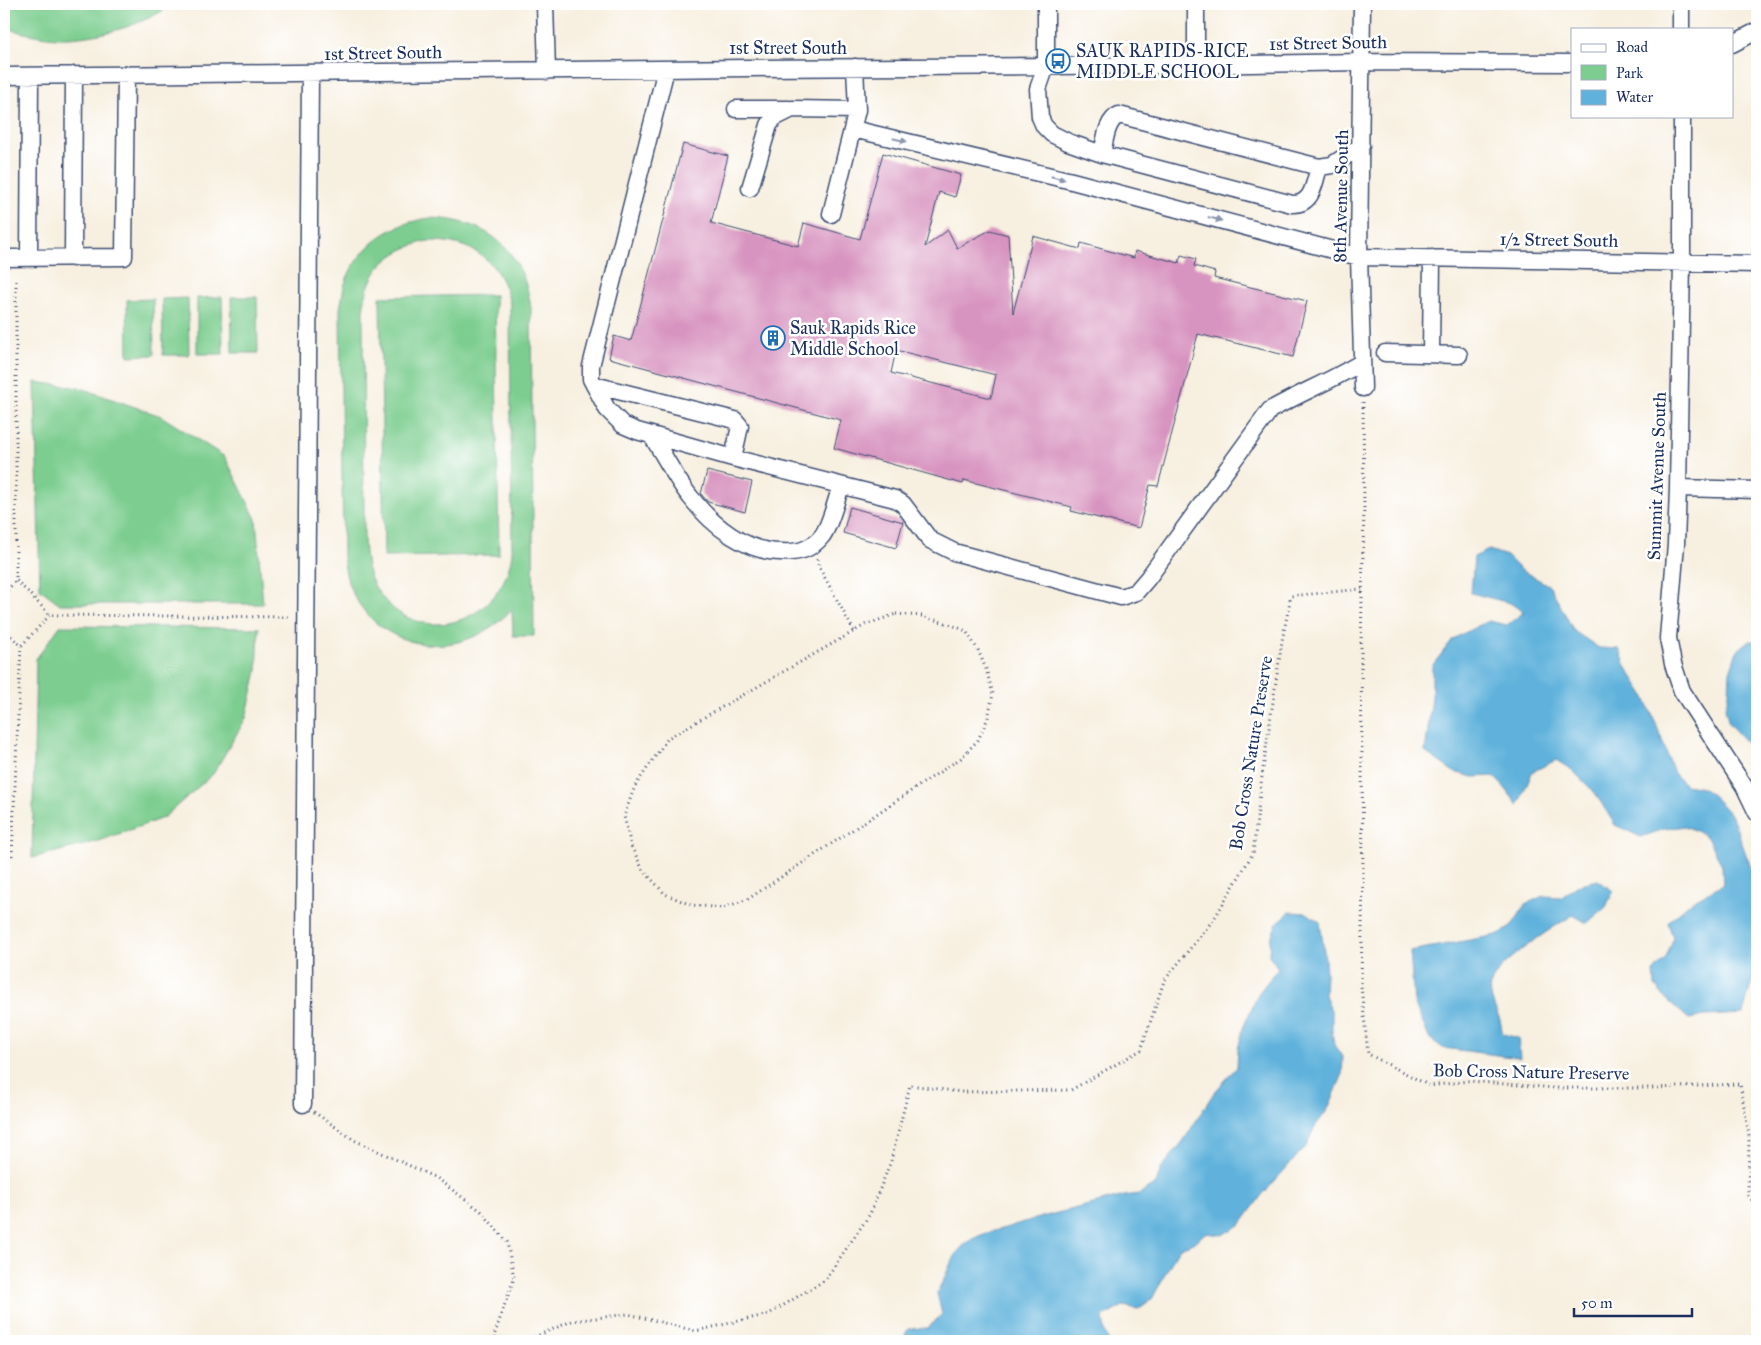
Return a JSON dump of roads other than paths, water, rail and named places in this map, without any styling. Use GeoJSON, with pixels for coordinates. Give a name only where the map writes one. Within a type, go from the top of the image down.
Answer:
{"type":"FeatureCollection","features":[{"type":"Feature","properties":{"kind":"street"},"geometry":{"type":"LineString","coordinates":[[545,4],[547,71]]}},
{"type":"Feature","properties":{"kind":"street"},"geometry":{"type":"LineString","coordinates":[[1046,4],[1046,66],[1038,89],[1040,117],[1044,126],[1052,134],[1102,154],[1292,204],[1300,204],[1310,195],[1319,167]]}},
{"type":"Feature","properties":{"kind":"street"},"geometry":{"type":"LineString","coordinates":[[1196,4],[1196,66]]}},
{"type":"Feature","properties":{"kind":"street","name":"8th Avenue South"},"geometry":{"type":"LineString","coordinates":[[1362,4],[1360,257],[1363,388]]}},
{"type":"Feature","properties":{"kind":"street"},"geometry":{"type":"LineString","coordinates":[[1681,4],[1681,28]]}},
{"type":"Feature","properties":{"kind":"street"},"geometry":{"type":"LineString","coordinates":[[1734,43],[1757,30]]}},
{"type":"Feature","properties":{"kind":"street","name":"1st Street South"},"geometry":{"type":"LineString","coordinates":[[4,76],[855,67],[1196,66],[1362,62],[1571,63]]}},
{"type":"Feature","properties":{"kind":"street"},"geometry":{"type":"LineString","coordinates":[[831,214],[857,110],[855,67]]}},
{"type":"Feature","properties":{"kind":"street"},"geometry":{"type":"LineString","coordinates":[[666,69],[591,366],[591,379],[607,409],[623,425],[651,435],[733,458],[894,499],[903,504],[930,540],[954,552],[1121,597],[1136,592],[1148,578],[1270,410],[1362,362]]}},
{"type":"Feature","properties":{"kind":"street"},"geometry":{"type":"LineString","coordinates":[[303,1104],[310,74]]}},
{"type":"Feature","properties":{"kind":"street"},"geometry":{"type":"LineString","coordinates":[[4,258],[124,257],[126,75]]}},
{"type":"Feature","properties":{"kind":"street"},"geometry":{"type":"LineString","coordinates":[[29,258],[30,76]]}},
{"type":"Feature","properties":{"kind":"street"},"geometry":{"type":"LineString","coordinates":[[73,258],[74,76]]}},
{"type":"Feature","properties":{"kind":"street"},"geometry":{"type":"LineString","coordinates":[[736,108],[857,110]]}},
{"type":"Feature","properties":{"kind":"street"},"geometry":{"type":"LineString","coordinates":[[750,188],[768,125],[774,118],[792,110]]}},
{"type":"Feature","properties":{"kind":"street"},"geometry":{"type":"LineString","coordinates":[[1102,154],[1109,125],[1119,115],[1319,167],[1332,165],[1361,146]]}},
{"type":"Feature","properties":{"kind":"street","name":"Summit Avenue South"},"geometry":{"type":"LineString","coordinates":[[1682,118],[1682,262],[1678,488],[1676,544],[1668,638],[1673,664],[1682,691],[1744,786],[1757,813]]}},
{"type":"Feature","properties":{"kind":"street","name":"1/2 Street South"},"geometry":{"type":"LineString","coordinates":[[853,129],[1072,181],[1360,257],[1757,264]]}},
{"type":"Feature","properties":{"kind":"street"},"geometry":{"type":"LineString","coordinates":[[1431,354],[1432,258]]}},
{"type":"Feature","properties":{"kind":"street"},"geometry":{"type":"LineString","coordinates":[[1385,353],[1459,355]]}},
{"type":"Feature","properties":{"kind":"street"},"geometry":{"type":"LineString","coordinates":[[594,385],[735,420],[740,426],[733,458]]}},
{"type":"Feature","properties":{"kind":"street"},"geometry":{"type":"LineString","coordinates":[[651,435],[692,499],[711,520],[726,532],[757,548],[778,552],[799,552],[813,544],[822,535],[841,486]]}},
{"type":"Feature","properties":{"kind":"street"},"geometry":{"type":"LineString","coordinates":[[1678,488],[1757,490]]}},
{"type":"Feature","properties":{"kind":"water"},"geometry":{"type":"Polygon","coordinates":[[[1489,550],[1507,556],[1521,570],[1550,586],[1574,631],[1599,648],[1619,649],[1627,668],[1643,693],[1674,773],[1685,785],[1703,788],[1732,816],[1757,884],[1757,962],[1743,1014],[1705,1016],[1689,1019],[1666,999],[1655,986],[1654,971],[1666,958],[1673,939],[1668,922],[1691,902],[1723,884],[1722,865],[1706,836],[1685,826],[1664,829],[1641,837],[1615,825],[1595,793],[1572,770],[1556,760],[1532,772],[1518,805],[1493,776],[1473,777],[1454,772],[1425,752],[1432,698],[1432,666],[1453,639],[1488,621],[1507,625],[1524,612],[1510,603],[1471,593],[1474,557],[1489,550]]]}},
{"type":"Feature","properties":{"kind":"water"},"geometry":{"type":"Polygon","coordinates":[[[1749,641],[1757,641],[1757,779],[1755,778],[1751,747],[1729,724],[1725,708],[1729,693],[1730,672],[1737,651],[1749,641]]]}},
{"type":"Feature","properties":{"kind":"water"},"geometry":{"type":"Polygon","coordinates":[[[1598,880],[1613,891],[1606,907],[1587,923],[1573,915],[1564,920],[1513,957],[1494,977],[1491,985],[1492,1001],[1500,1019],[1503,1034],[1518,1038],[1520,1058],[1443,1048],[1429,1038],[1414,1002],[1410,951],[1497,935],[1511,927],[1526,904],[1543,896],[1562,897],[1577,885],[1598,880]]]}},
{"type":"Feature","properties":{"kind":"water"},"geometry":{"type":"Polygon","coordinates":[[[1290,912],[1307,913],[1320,922],[1325,959],[1325,995],[1332,1013],[1334,1045],[1343,1058],[1342,1076],[1328,1109],[1314,1128],[1307,1145],[1262,1195],[1240,1225],[1222,1235],[1205,1233],[1194,1243],[1179,1248],[1152,1299],[1138,1309],[1123,1306],[1103,1317],[1105,1333],[1109,1341],[902,1341],[908,1329],[928,1328],[942,1314],[937,1293],[955,1256],[963,1246],[973,1239],[1034,1219],[1124,1196],[1139,1194],[1156,1184],[1161,1169],[1184,1140],[1213,1094],[1237,1067],[1238,1049],[1243,1028],[1258,994],[1278,968],[1269,955],[1270,940],[1277,923],[1290,912]]]}},
{"type":"Feature","properties":{"kind":"place","name":"SAUK RAPIDS-RICE MIDDLE SCHOOL"},"geometry":{"type":"Point","coordinates":[1058,61]}},
{"type":"Feature","properties":{"kind":"place","name":"Sauk Rapids Rice Middle School"},"geometry":{"type":"Point","coordinates":[773,338]}}]}
